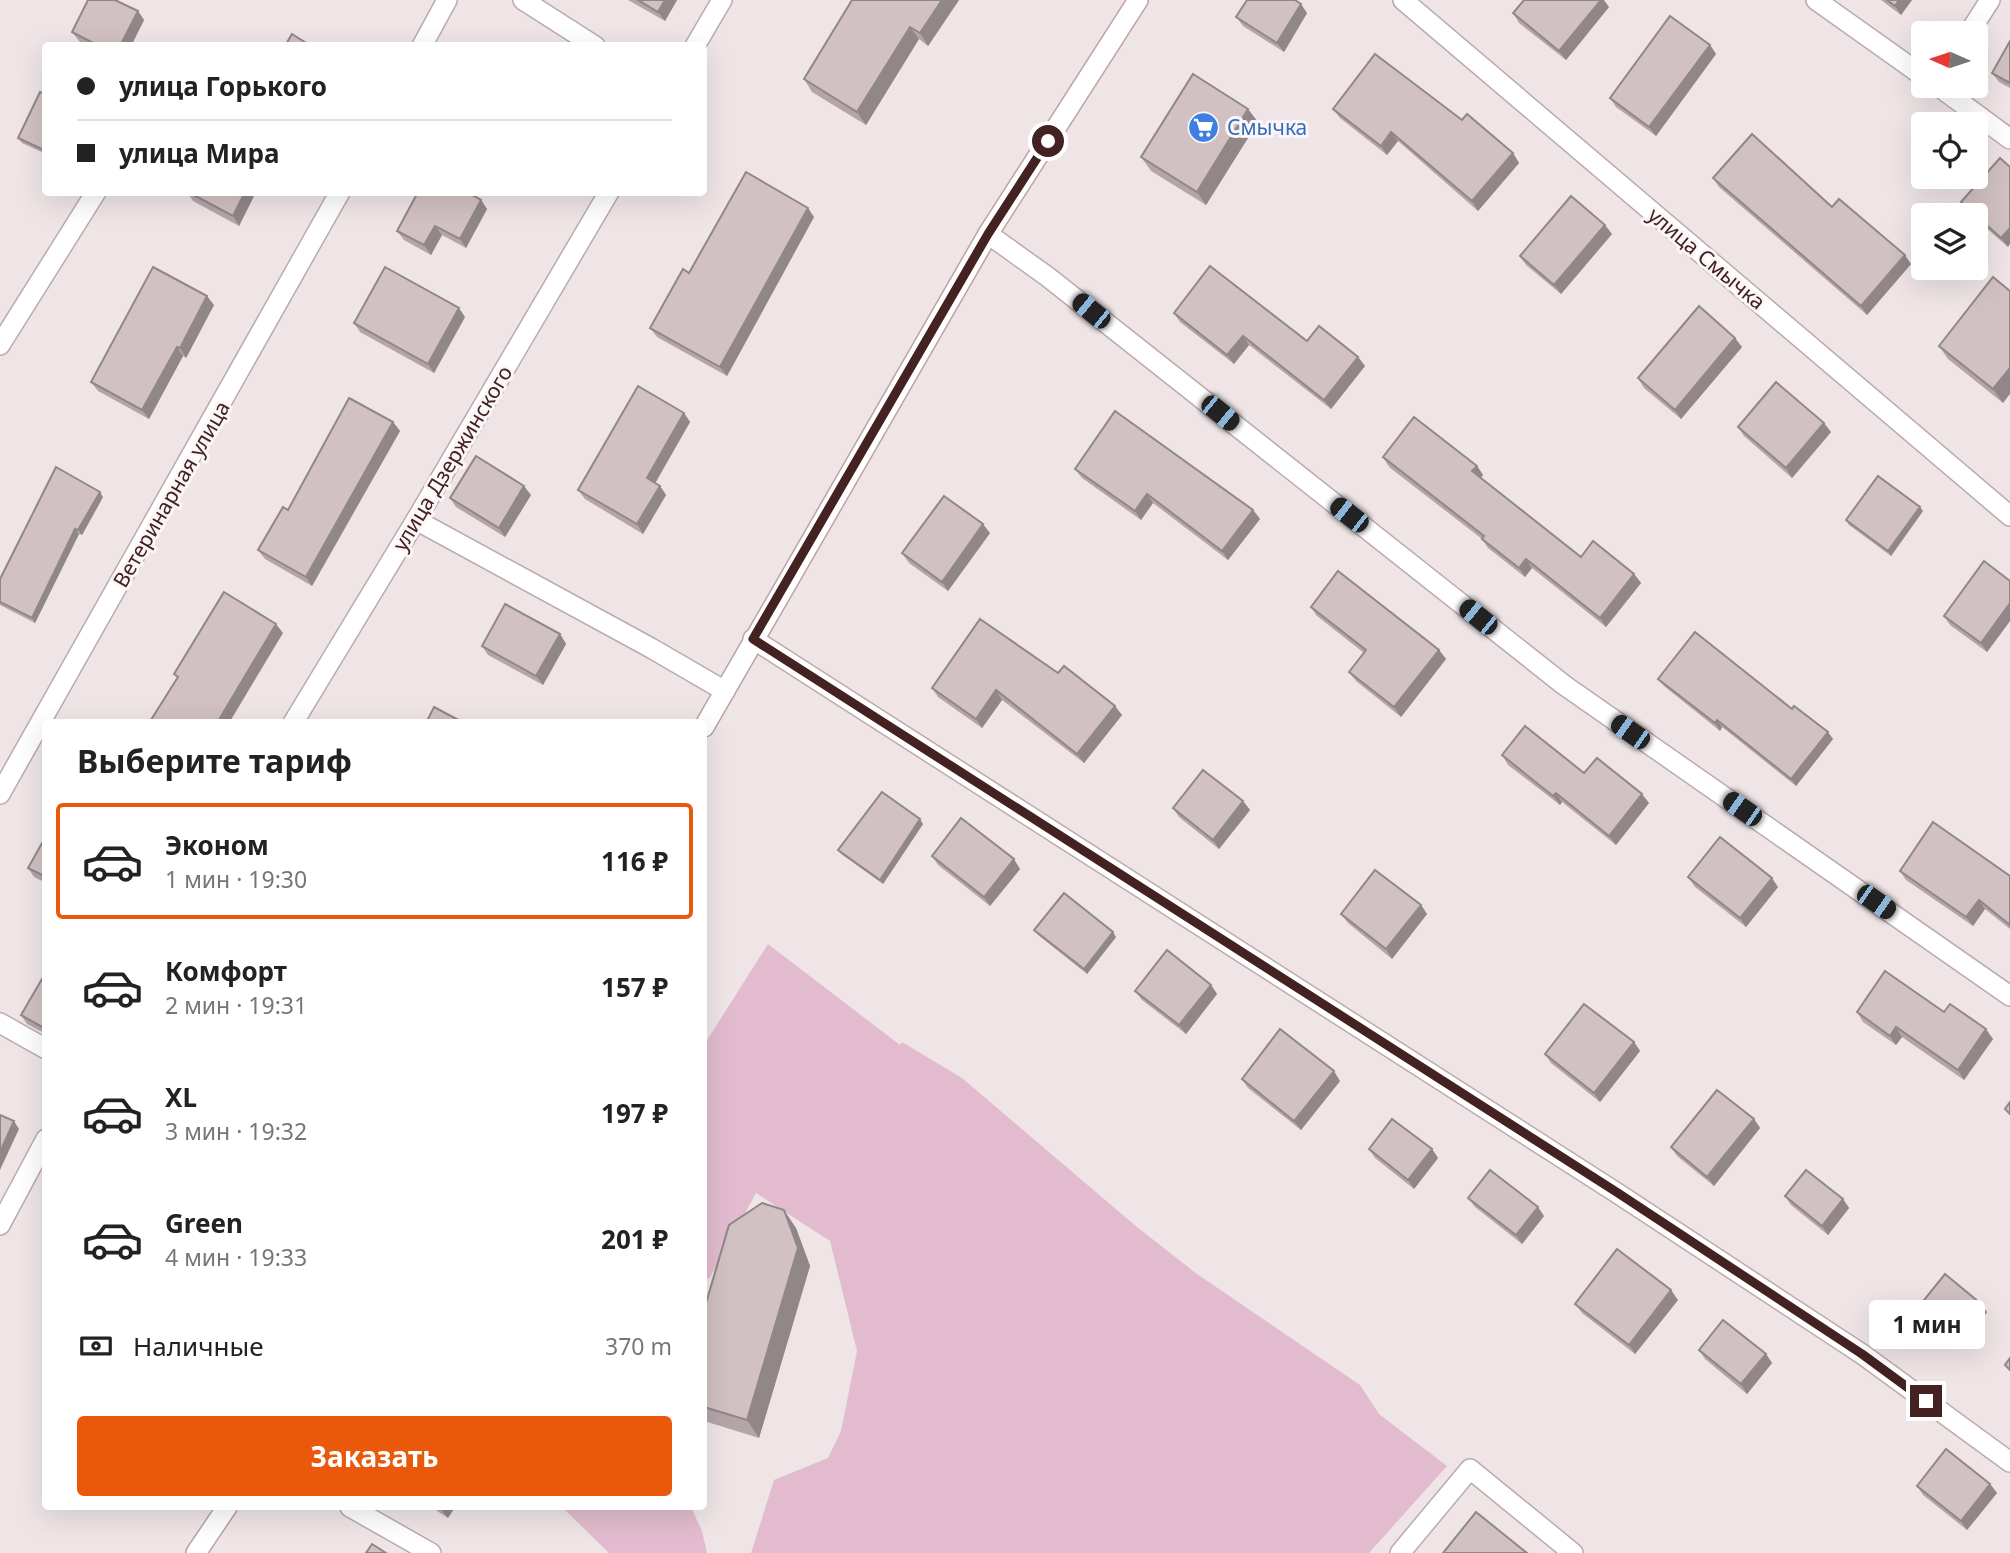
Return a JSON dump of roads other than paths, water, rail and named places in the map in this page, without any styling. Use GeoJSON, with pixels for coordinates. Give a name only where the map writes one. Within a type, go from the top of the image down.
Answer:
{"type":"FeatureCollection","features":[{"type":"Feature","properties":{"kind":"street"},"geometry":{"type":"LineString","coordinates":[[424,42],[447,0]]}},
{"type":"Feature","properties":{"kind":"street"},"geometry":{"type":"LineString","coordinates":[[523,0],[589,42]]}},
{"type":"Feature","properties":{"kind":"street"},"geometry":{"type":"LineString","coordinates":[[697,42],[722,0]]}},
{"type":"Feature","properties":{"kind":"street"},"geometry":{"type":"LineString","coordinates":[[707,721],[988,234],[1138,0]]}},
{"type":"Feature","properties":{"kind":"street","name":"улица Смычка"},"geometry":{"type":"LineString","coordinates":[[1403,0],[2010,516]]}},
{"type":"Feature","properties":{"kind":"street"},"geometry":{"type":"LineString","coordinates":[[1816,0],[1911,67]]}},
{"type":"Feature","properties":{"kind":"street"},"geometry":{"type":"LineString","coordinates":[[1977,21],[1990,0]]}},
{"type":"Feature","properties":{"kind":"street"},"geometry":{"type":"LineString","coordinates":[[1954,98],[2010,139]]}},
{"type":"Feature","properties":{"kind":"street"},"geometry":{"type":"LineString","coordinates":[[0,345],[93,196]]}},
{"type":"Feature","properties":{"kind":"street","name":"Ветеринарная улица"},"geometry":{"type":"LineString","coordinates":[[42,719],[338,196]]}},
{"type":"Feature","properties":{"kind":"street","name":"улица Дзержинского"},"geometry":{"type":"LineString","coordinates":[[295,719],[607,196]]}},
{"type":"Feature","properties":{"kind":"street"},"geometry":{"type":"LineString","coordinates":[[988,234],[1048,277],[1563,685],[2010,996]]}},
{"type":"Feature","properties":{"kind":"street"},"geometry":{"type":"LineString","coordinates":[[416,520],[725,691]]}},
{"type":"Feature","properties":{"kind":"street"},"geometry":{"type":"LineString","coordinates":[[753,639],[1618,1193],[1862,1354],[2010,1462]]}},
{"type":"Feature","properties":{"kind":"street","name":"Ветеринарная улица"},"geometry":{"type":"LineString","coordinates":[[0,794],[42,720]]}},
{"type":"Feature","properties":{"kind":"street"},"geometry":{"type":"LineString","coordinates":[[0,1023],[42,1047]]}},
{"type":"Feature","properties":{"kind":"street"},"geometry":{"type":"LineString","coordinates":[[0,1225],[42,1146]]}},
{"type":"Feature","properties":{"kind":"street"},"geometry":{"type":"LineString","coordinates":[[1400,1553],[1470,1469],[1573,1553]]}},
{"type":"Feature","properties":{"kind":"street"},"geometry":{"type":"LineString","coordinates":[[196,1553],[225,1510]]}},
{"type":"Feature","properties":{"kind":"street"},"geometry":{"type":"LineString","coordinates":[[355,1510],[431,1553]]}},
{"type":"Feature","properties":{"kind":"place","name":"Смычка"},"geometry":{"type":"Point","coordinates":[1204,127]}}]}
